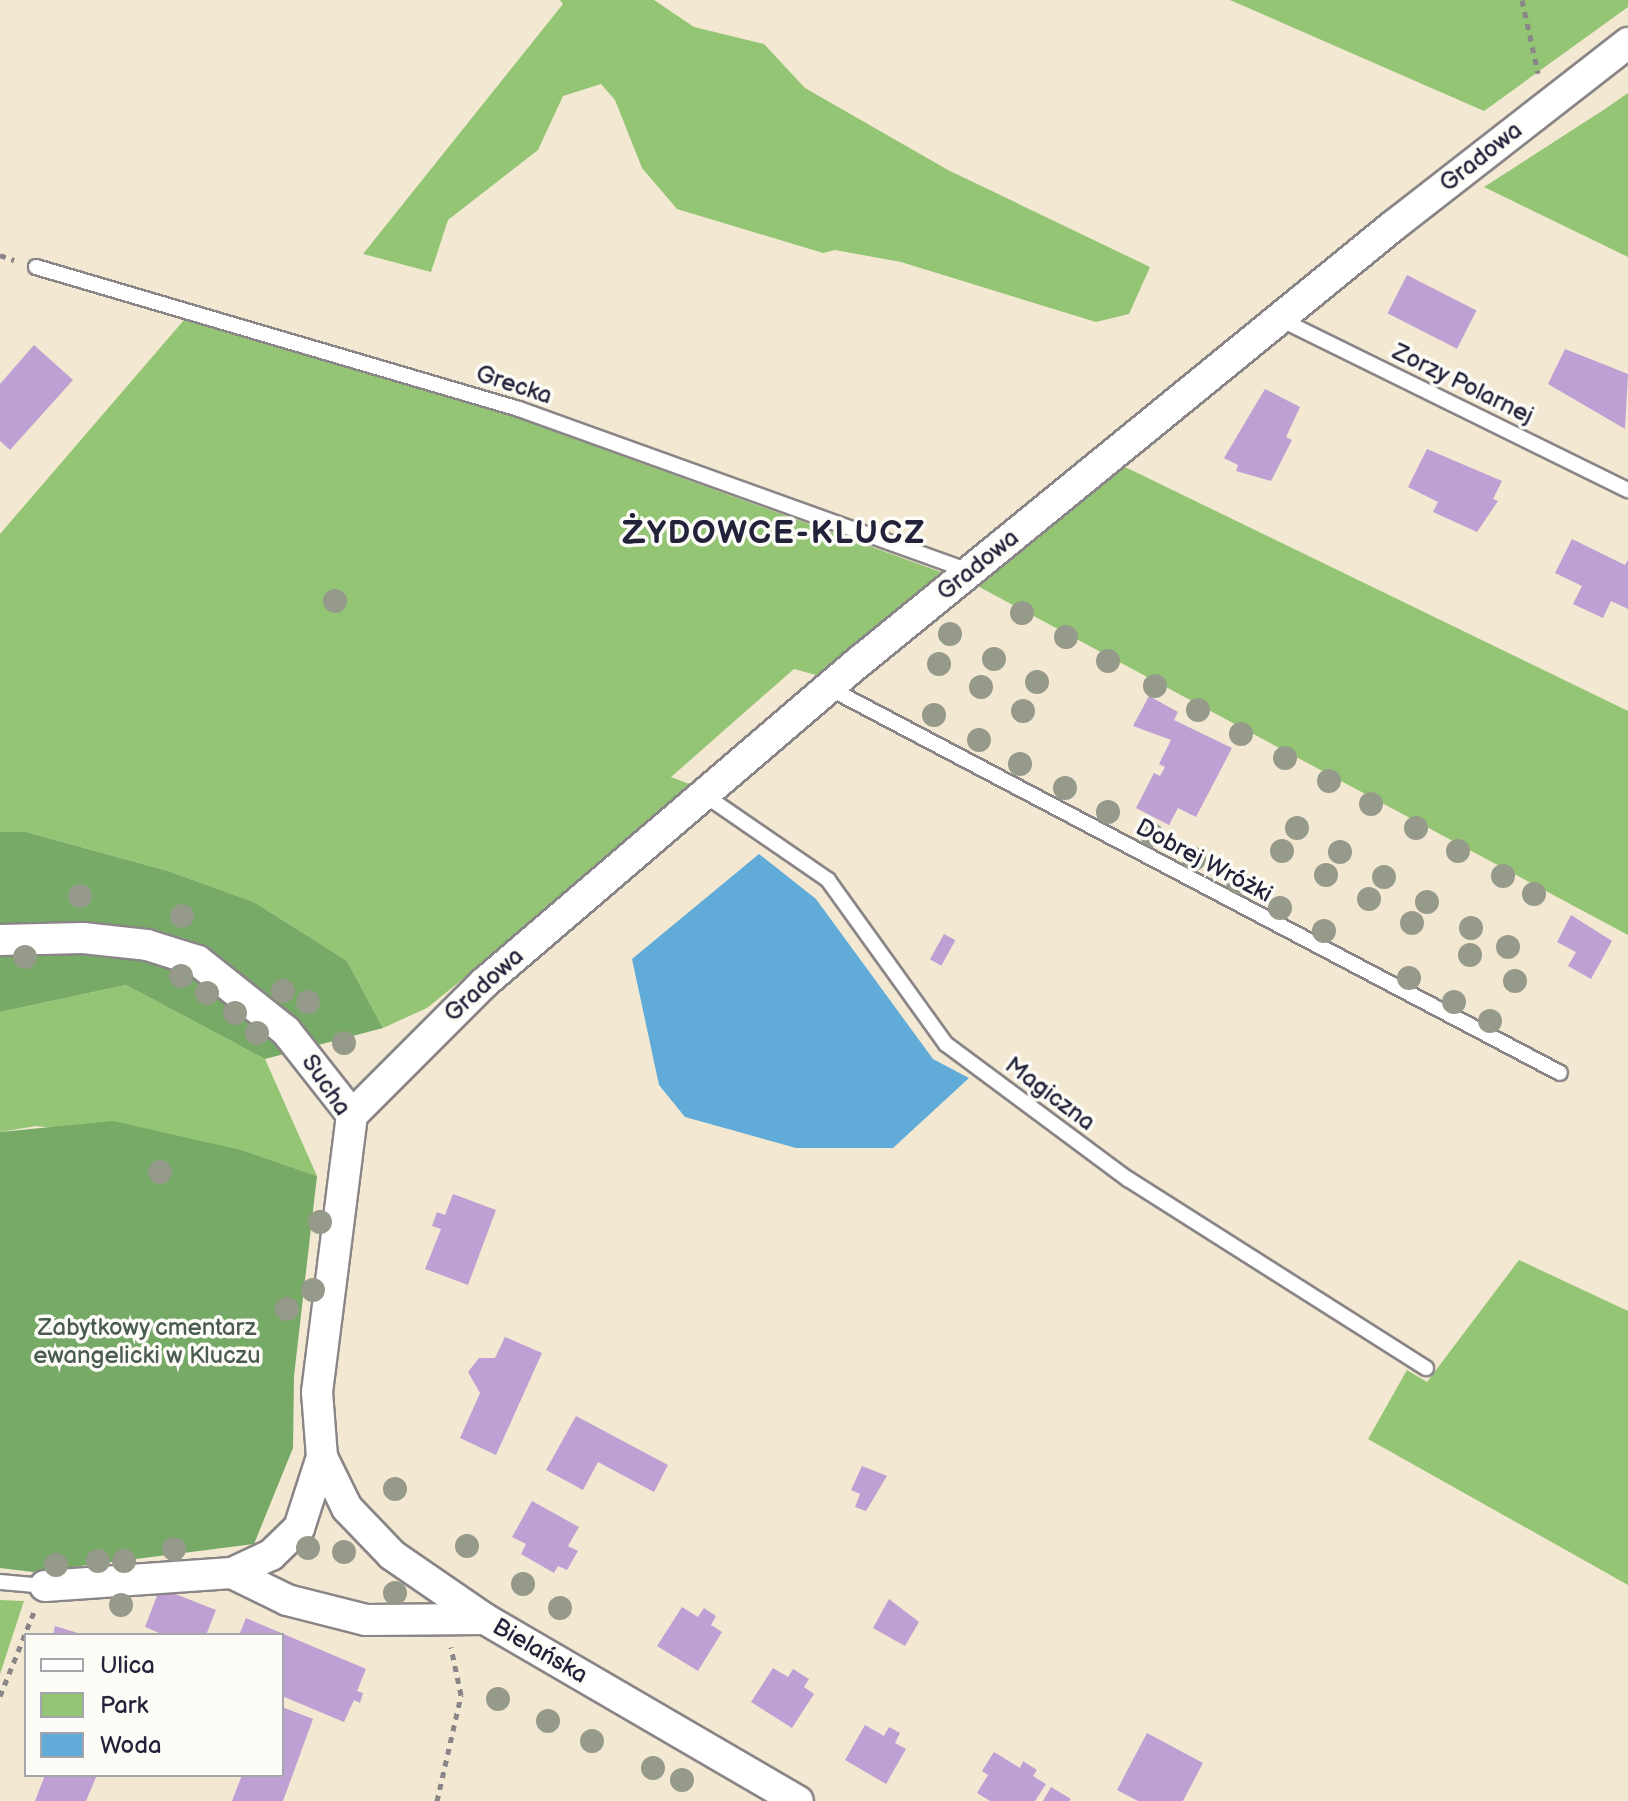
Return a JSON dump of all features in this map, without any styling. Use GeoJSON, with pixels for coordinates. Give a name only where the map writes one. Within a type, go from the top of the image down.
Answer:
{"type":"FeatureCollection","features":[{"type":"Feature","properties":{"kind":"street","name":"Gradowa"},"geometry":{"type":"LineString","coordinates":[[352,1115],[484,983],[828,688],[1279,319],[1628,43]]}},
{"type":"Feature","properties":{"kind":"street","name":"Sucha"},"geometry":{"type":"LineString","coordinates":[[0,940],[83,938],[147,945],[198,961],[286,1031],[352,1115],[317,1392],[322,1457]]}},
{"type":"Feature","properties":{"kind":"street"},"geometry":{"type":"LineString","coordinates":[[45,1586],[232,1573],[271,1555],[299,1528],[322,1457]]}},
{"type":"Feature","properties":{"kind":"street","name":"Bielańska"},"geometry":{"type":"LineString","coordinates":[[322,1457],[347,1508],[375,1541],[485,1619],[798,1801]]}},
{"type":"Feature","properties":{"kind":"street"},"geometry":{"type":"LineString","coordinates":[[232,1573],[287,1600],[366,1620],[485,1619]]}},
{"type":"Feature","properties":{"kind":"lane","name":"Grecka"},"geometry":{"type":"LineString","coordinates":[[36,267],[519,409],[971,571]]}},
{"type":"Feature","properties":{"kind":"lane","name":"Zorzy Polarnej"},"geometry":{"type":"LineString","coordinates":[[1279,319],[1628,490]]}},
{"type":"Feature","properties":{"kind":"lane","name":"Dobrej Wróżki"},"geometry":{"type":"LineString","coordinates":[[828,688],[1560,1073]]}},
{"type":"Feature","properties":{"kind":"lane","name":"Magiczna"},"geometry":{"type":"LineString","coordinates":[[703,794],[828,880],[946,1044],[1128,1179],[1426,1368]]}},
{"type":"Feature","properties":{"kind":"lane"},"geometry":{"type":"LineString","coordinates":[[0,1582],[45,1586]]}},
{"type":"Feature","properties":{"kind":"path"},"geometry":{"type":"LineString","coordinates":[[1522,0],[1548,105]]}},
{"type":"Feature","properties":{"kind":"path"},"geometry":{"type":"LineString","coordinates":[[26,1633],[45,1586]]}},
{"type":"Feature","properties":{"kind":"path"},"geometry":{"type":"LineString","coordinates":[[437,1801],[461,1695],[443,1620]]}},
{"type":"Feature","properties":{"kind":"path"},"geometry":{"type":"LineString","coordinates":[[0,1696],[24,1637]]}},
{"type":"Feature","properties":{"kind":"green space"},"geometry":{"type":"Polygon","coordinates":[[[560,0],[654,0],[694,27],[764,44],[805,88],[948,170],[1150,267],[1129,314],[1096,322],[901,262],[835,250],[823,253],[677,209],[642,168],[615,100],[601,84],[563,96],[538,150],[448,220],[431,272],[363,254],[563,4],[560,0]]]}},
{"type":"Feature","properties":{"kind":"green space"},"geometry":{"type":"Polygon","coordinates":[[[1230,0],[1628,0],[1628,7],[1484,111],[1230,0]]]}},
{"type":"Feature","properties":{"kind":"green space"},"geometry":{"type":"Polygon","coordinates":[[[1628,93],[1628,257],[1484,187],[1605,109],[1628,93]]]}},
{"type":"Feature","properties":{"kind":"green space"},"geometry":{"type":"Polygon","coordinates":[[[184,320],[504,413],[949,575],[827,678],[794,669],[671,777],[700,788],[427,1008],[383,1028],[347,961],[254,902],[168,871],[26,832],[0,832],[0,534],[184,320]]]}},
{"type":"Feature","properties":{"kind":"green space"},"geometry":{"type":"Polygon","coordinates":[[[1121,465],[1628,711],[1628,935],[972,583],[1121,465]]]}},
{"type":"Feature","properties":{"kind":"green space"},"geometry":{"type":"Polygon","coordinates":[[[0,832],[26,832],[168,871],[254,902],[347,961],[383,1028],[265,1059],[126,985],[0,1012],[0,832]]]}},
{"type":"Feature","properties":{"kind":"green space"},"geometry":{"type":"Polygon","coordinates":[[[126,985],[265,1059],[317,1176],[245,1151],[36,1126],[0,1132],[0,1012],[126,985]]]}},
{"type":"Feature","properties":{"kind":"green space","name":"Zabytkowy cmentarz ewangelicki w Kluczu"},"geometry":{"type":"Polygon","coordinates":[[[113,1121],[245,1151],[317,1176],[294,1376],[293,1448],[254,1544],[33,1572],[0,1568],[0,1132],[113,1121]]]}},
{"type":"Feature","properties":{"kind":"green space"},"geometry":{"type":"Polygon","coordinates":[[[1519,1260],[1628,1311],[1628,1585],[1368,1439],[1407,1370],[1427,1382],[1519,1260]]]}},
{"type":"Feature","properties":{"kind":"green space"},"geometry":{"type":"Polygon","coordinates":[[[0,1600],[24,1601],[0,1674],[0,1600]]]}},
{"type":"Feature","properties":{"kind":"water"},"geometry":{"type":"Polygon","coordinates":[[[759,854],[816,899],[933,1059],[969,1078],[893,1148],[796,1148],[685,1117],[659,1085],[632,959],[759,854]]]}},
{"type":"Feature","properties":{"kind":"building"},"geometry":{"type":"Polygon","coordinates":[[[1407,275],[1476,310],[1457,349],[1387,313],[1407,275]]]}},
{"type":"Feature","properties":{"kind":"building"},"geometry":{"type":"Polygon","coordinates":[[[34,345],[73,380],[10,450],[0,441],[0,384],[34,345]]]}},
{"type":"Feature","properties":{"kind":"building"},"geometry":{"type":"Polygon","coordinates":[[[1565,349],[1628,374],[1625,429],[1548,384],[1565,349]]]}},
{"type":"Feature","properties":{"kind":"building"},"geometry":{"type":"Polygon","coordinates":[[[1265,389],[1300,407],[1286,437],[1292,440],[1271,481],[1236,471],[1238,465],[1224,458],[1265,389]]]}},
{"type":"Feature","properties":{"kind":"building"},"geometry":{"type":"Polygon","coordinates":[[[1427,449],[1502,481],[1493,499],[1498,501],[1477,532],[1433,512],[1438,502],[1408,487],[1427,449]]]}},
{"type":"Feature","properties":{"kind":"building"},"geometry":{"type":"Polygon","coordinates":[[[1572,539],[1625,565],[1628,560],[1628,609],[1611,601],[1603,618],[1573,604],[1582,586],[1555,573],[1572,539]]]}},
{"type":"Feature","properties":{"kind":"building"},"geometry":{"type":"Polygon","coordinates":[[[1149,696],[1178,712],[1174,720],[1232,748],[1196,817],[1178,808],[1169,825],[1136,808],[1154,773],[1160,776],[1165,767],[1159,764],[1171,740],[1133,726],[1149,696]]]}},
{"type":"Feature","properties":{"kind":"building"},"geometry":{"type":"Polygon","coordinates":[[[1571,915],[1612,941],[1591,979],[1568,966],[1576,952],[1557,942],[1571,915]]]}},
{"type":"Feature","properties":{"kind":"building"},"geometry":{"type":"Polygon","coordinates":[[[944,934],[955,940],[941,966],[930,959],[944,934]]]}},
{"type":"Feature","properties":{"kind":"building"},"geometry":{"type":"Polygon","coordinates":[[[453,1194],[496,1210],[468,1285],[425,1269],[441,1229],[432,1226],[437,1212],[445,1215],[453,1194]]]}},
{"type":"Feature","properties":{"kind":"building"},"geometry":{"type":"Polygon","coordinates":[[[505,1337],[542,1353],[496,1455],[460,1438],[480,1393],[468,1372],[479,1358],[495,1358],[505,1337]]]}},
{"type":"Feature","properties":{"kind":"building"},"geometry":{"type":"Polygon","coordinates":[[[576,1416],[668,1465],[654,1492],[598,1462],[583,1490],[546,1470],[576,1416]]]}},
{"type":"Feature","properties":{"kind":"building"},"geometry":{"type":"Polygon","coordinates":[[[862,1466],[887,1476],[866,1511],[855,1507],[860,1494],[851,1490],[862,1466]]]}},
{"type":"Feature","properties":{"kind":"building"},"geometry":{"type":"Polygon","coordinates":[[[532,1501],[579,1527],[568,1546],[578,1551],[567,1570],[558,1566],[554,1573],[521,1554],[526,1544],[512,1537],[532,1501]]]}},
{"type":"Feature","properties":{"kind":"building"},"geometry":{"type":"Polygon","coordinates":[[[160,1588],[216,1610],[207,1633],[159,1633],[145,1627],[160,1588]]]}},
{"type":"Feature","properties":{"kind":"building"},"geometry":{"type":"Polygon","coordinates":[[[889,1599],[919,1622],[905,1646],[873,1628],[889,1599]]]}},
{"type":"Feature","properties":{"kind":"building"},"geometry":{"type":"Polygon","coordinates":[[[682,1607],[698,1617],[704,1608],[716,1616],[711,1625],[722,1632],[698,1671],[657,1646],[682,1607]]]}},
{"type":"Feature","properties":{"kind":"building"},"geometry":{"type":"Polygon","coordinates":[[[246,1618],[281,1633],[240,1633],[246,1618]]]}},
{"type":"Feature","properties":{"kind":"building"},"geometry":{"type":"Polygon","coordinates":[[[55,1626],[78,1633],[53,1633],[55,1626]]]}},
{"type":"Feature","properties":{"kind":"building"},"geometry":{"type":"Polygon","coordinates":[[[284,1634],[366,1669],[357,1691],[363,1693],[360,1703],[354,1700],[344,1722],[284,1697],[284,1634]]]}},
{"type":"Feature","properties":{"kind":"building"},"geometry":{"type":"Polygon","coordinates":[[[773,1668],[788,1677],[793,1669],[809,1679],[804,1687],[814,1694],[792,1728],[751,1702],[773,1668]]]}},
{"type":"Feature","properties":{"kind":"building"},"geometry":{"type":"Polygon","coordinates":[[[284,1708],[313,1719],[283,1801],[232,1801],[241,1777],[284,1777],[284,1708]]]}},
{"type":"Feature","properties":{"kind":"building"},"geometry":{"type":"Polygon","coordinates":[[[865,1725],[884,1736],[889,1727],[900,1733],[895,1743],[906,1749],[886,1784],[845,1760],[865,1725]]]}},
{"type":"Feature","properties":{"kind":"building"},"geometry":{"type":"Polygon","coordinates":[[[1147,1733],[1203,1763],[1183,1801],[1138,1801],[1117,1790],[1147,1733]]]}},
{"type":"Feature","properties":{"kind":"building"},"geometry":{"type":"Polygon","coordinates":[[[994,1752],[1020,1768],[1023,1761],[1037,1770],[1033,1776],[1046,1784],[1035,1801],[990,1801],[977,1793],[988,1775],[982,1771],[994,1752]]]}},
{"type":"Feature","properties":{"kind":"building"},"geometry":{"type":"Polygon","coordinates":[[[44,1777],[96,1777],[86,1801],[35,1801],[44,1777]]]}},
{"type":"Feature","properties":{"kind":"building"},"geometry":{"type":"Polygon","coordinates":[[[1051,1787],[1071,1799],[1043,1801],[1051,1787]]]}},
{"type":"Feature","properties":{"kind":"district","name":"ŻYDOWCE-KLUCZ"},"geometry":{"type":"Point","coordinates":[774,534]}}]}
